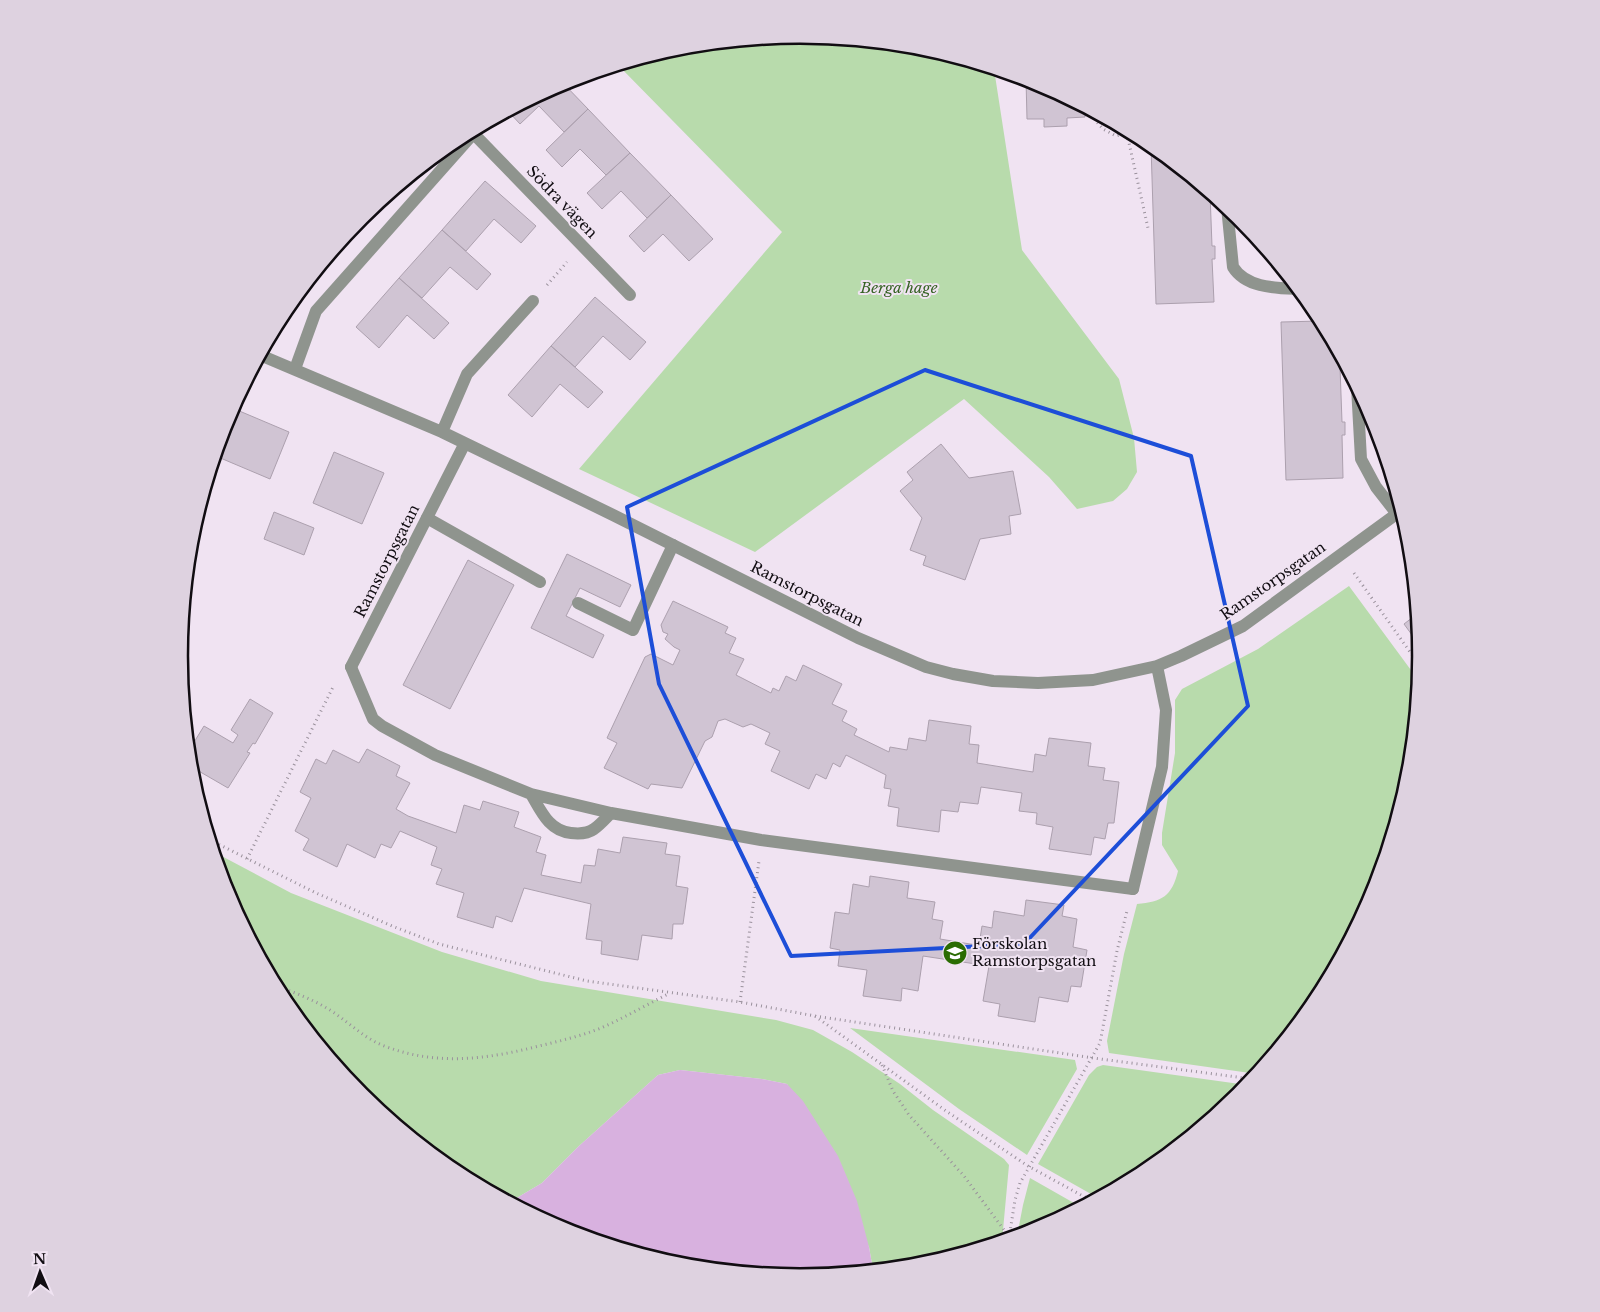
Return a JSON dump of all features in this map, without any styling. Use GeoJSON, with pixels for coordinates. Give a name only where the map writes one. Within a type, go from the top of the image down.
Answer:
{"type":"FeatureCollection","features":[{"type":"Feature","properties":{"kind":"street","name":"Södra vägen"},"geometry":{"type":"LineString","coordinates":[[477,137],[630,295]]}},
{"type":"Feature","properties":{"kind":"street"},"geometry":{"type":"LineString","coordinates":[[295,369],[316,311],[457,149]]}},
{"type":"Feature","properties":{"kind":"street"},"geometry":{"type":"LineString","coordinates":[[1228,219],[1233,267],[1238,276],[1256,284],[1289,288]]}},
{"type":"Feature","properties":{"kind":"street"},"geometry":{"type":"LineString","coordinates":[[442,432],[467,374],[533,301]]}},
{"type":"Feature","properties":{"kind":"street","name":"Ramstorpsgatan"},"geometry":{"type":"LineString","coordinates":[[266,357],[442,432],[858,638],[926,666],[953,674],[1016,683],[1066,683],[1093,680],[1157,666],[1181,656],[1243,626],[1395,515]]}},
{"type":"Feature","properties":{"kind":"street"},"geometry":{"type":"LineString","coordinates":[[1358,405],[1361,459],[1376,487],[1393,505]]}},
{"type":"Feature","properties":{"kind":"street","name":"Ramstorpsgatan"},"geometry":{"type":"LineString","coordinates":[[351,667],[465,443]]}},
{"type":"Feature","properties":{"kind":"street"},"geometry":{"type":"LineString","coordinates":[[427,518],[540,582]]}},
{"type":"Feature","properties":{"kind":"street"},"geometry":{"type":"LineString","coordinates":[[578,603],[633,630],[673,545]]}},
{"type":"Feature","properties":{"kind":"street"},"geometry":{"type":"LineString","coordinates":[[351,667],[373,719],[382,726],[435,755],[530,794],[611,813],[761,840],[1133,889],[1162,767],[1166,710],[1157,666]]}},
{"type":"Feature","properties":{"kind":"street"},"geometry":{"type":"LineString","coordinates":[[530,794],[546,820],[556,828],[566,832],[581,834],[594,829],[611,813]]}},
{"type":"Feature","properties":{"kind":"path"},"geometry":{"type":"LineString","coordinates":[[1096,121],[1103,129],[1116,136],[1121,135]]}},
{"type":"Feature","properties":{"kind":"path"},"geometry":{"type":"LineString","coordinates":[[1128,140],[1148,228]]}},
{"type":"Feature","properties":{"kind":"path"},"geometry":{"type":"LineString","coordinates":[[533,301],[582,245]]}},
{"type":"Feature","properties":{"kind":"path"},"geometry":{"type":"LineString","coordinates":[[1340,554],[1412,655]]}},
{"type":"Feature","properties":{"kind":"path"},"geometry":{"type":"LineString","coordinates":[[247,859],[333,687],[351,667]]}},
{"type":"Feature","properties":{"kind":"path"},"geometry":{"type":"LineString","coordinates":[[740,1002],[761,840]]}},
{"type":"Feature","properties":{"kind":"path"},"geometry":{"type":"LineString","coordinates":[[217,844],[316,893],[439,944],[587,981],[740,1002],[815,1016],[1093,1058],[1243,1078]]}},
{"type":"Feature","properties":{"kind":"path"},"geometry":{"type":"LineString","coordinates":[[1011,1231],[1020,1183],[1028,1166],[1100,1044],[1117,950],[1133,889]]}},
{"type":"Feature","properties":{"kind":"path"},"geometry":{"type":"LineString","coordinates":[[287,990],[314,1001],[333,1012],[363,1036],[386,1047],[442,1059],[478,1059],[563,1040],[601,1028],[669,993]]}},
{"type":"Feature","properties":{"kind":"path"},"geometry":{"type":"LineString","coordinates":[[815,1016],[946,1112],[1028,1166],[1085,1197]]}},
{"type":"Feature","properties":{"kind":"path"},"geometry":{"type":"LineString","coordinates":[[881,1063],[893,1091],[909,1115],[964,1176],[1006,1233]]}},
{"type":"Feature","properties":{"kind":"highlighted area"},"geometry":{"type":"Polygon","coordinates":[[[925,370],[1191,456],[1248,706],[1024,944],[791,956],[659,684],[627,507],[925,370]]]}},
{"type":"Feature","properties":{"kind":"green space","name":"Berga hage"},"geometry":{"type":"Polygon","coordinates":[[[800,44],[880,49],[919,56],[995,75],[1022,250],[1119,379],[1134,438],[1137,472],[1127,489],[1113,501],[1077,509],[1049,477],[964,399],[755,552],[579,469],[782,232],[623,70],[681,56],[720,49],[800,44]]]}},
{"type":"Feature","properties":{"kind":"green space"},"geometry":{"type":"Polygon","coordinates":[[[1349,586],[1412,671],[1407,736],[1391,814],[1380,853],[1366,890],[1330,962],[1286,1029],[1248,1073],[1109,1053],[1107,1041],[1124,954],[1137,904],[1153,902],[1165,896],[1173,886],[1178,871],[1162,845],[1162,833],[1175,753],[1175,700],[1182,689],[1258,649],[1349,586]]]}},
{"type":"Feature","properties":{"kind":"green space"},"geometry":{"type":"Polygon","coordinates":[[[221,856],[291,893],[442,952],[541,981],[776,1020],[813,1030],[852,1052],[900,1084],[933,1110],[1004,1159],[1009,1165],[1003,1234],[919,1256],[872,1264],[869,1247],[787,1084],[762,1079],[680,1070],[658,1075],[579,1146],[542,1183],[516,1198],[460,1165],[427,1142],[367,1089],[314,1029],[291,996],[251,927],[221,856]]]}},
{"type":"Feature","properties":{"kind":"green space"},"geometry":{"type":"Polygon","coordinates":[[[850,1028],[1075,1060],[1077,1069],[1027,1155],[959,1109],[850,1028]]]}},
{"type":"Feature","properties":{"kind":"green space"},"geometry":{"type":"Polygon","coordinates":[[[1103,1065],[1238,1084],[1173,1142],[1140,1165],[1091,1194],[1038,1164],[1089,1075],[1097,1067],[1103,1065]]]}},
{"type":"Feature","properties":{"kind":"green space"},"geometry":{"type":"Polygon","coordinates":[[[1030,1178],[1074,1203],[1019,1228],[1030,1178]]]}},
{"type":"Feature","properties":{"kind":"shaded area"},"geometry":{"type":"Polygon","coordinates":[[[680,1070],[762,1079],[787,1084],[803,1101],[838,1156],[857,1201],[872,1264],[840,1267],[760,1267],[720,1263],[681,1256],[603,1236],[566,1222],[516,1198],[542,1183],[579,1146],[658,1075],[680,1070]]]}},
{"type":"Feature","properties":{"kind":"building"},"geometry":{"type":"Polygon","coordinates":[[[1026,87],[1085,115],[1085,117],[1067,118],[1067,126],[1044,127],[1044,119],[1027,119],[1026,87]]]}},
{"type":"Feature","properties":{"kind":"building"},"geometry":{"type":"Polygon","coordinates":[[[569,89],[588,109],[564,132],[539,106],[520,124],[513,116],[569,89]]]}},
{"type":"Feature","properties":{"kind":"building"},"geometry":{"type":"Polygon","coordinates":[[[588,109],[630,153],[606,175],[580,149],[562,167],[546,150],[588,109]]]}},
{"type":"Feature","properties":{"kind":"building"},"geometry":{"type":"Polygon","coordinates":[[[630,153],[671,195],[647,218],[621,191],[602,209],[587,193],[630,153]]]}},
{"type":"Feature","properties":{"kind":"building"},"geometry":{"type":"Polygon","coordinates":[[[1151,155],[1173,170],[1210,202],[1212,246],[1215,246],[1215,259],[1212,259],[1214,302],[1156,304],[1151,155]]]}},
{"type":"Feature","properties":{"kind":"building"},"geometry":{"type":"Polygon","coordinates":[[[485,181],[536,226],[521,243],[494,219],[466,251],[442,230],[485,181]]]}},
{"type":"Feature","properties":{"kind":"building"},"geometry":{"type":"Polygon","coordinates":[[[671,195],[713,239],[689,261],[663,234],[644,252],[629,236],[671,195]]]}},
{"type":"Feature","properties":{"kind":"building"},"geometry":{"type":"Polygon","coordinates":[[[442,230],[491,274],[477,290],[450,267],[422,298],[399,278],[442,230]]]}},
{"type":"Feature","properties":{"kind":"building"},"geometry":{"type":"Polygon","coordinates":[[[399,278],[449,323],[434,339],[407,315],[379,348],[356,327],[399,278]]]}},
{"type":"Feature","properties":{"kind":"building"},"geometry":{"type":"Polygon","coordinates":[[[595,297],[646,342],[630,360],[603,336],[575,367],[551,346],[595,297]]]}},
{"type":"Feature","properties":{"kind":"building"},"geometry":{"type":"Polygon","coordinates":[[[1312,321],[1340,369],[1342,422],[1345,422],[1345,435],[1342,435],[1343,478],[1286,480],[1281,322],[1312,321]]]}},
{"type":"Feature","properties":{"kind":"building"},"geometry":{"type":"Polygon","coordinates":[[[551,346],[603,392],[588,408],[560,384],[532,417],[508,395],[551,346]]]}},
{"type":"Feature","properties":{"kind":"building"},"geometry":{"type":"Polygon","coordinates":[[[239,411],[289,432],[270,479],[220,458],[239,411]]]}},
{"type":"Feature","properties":{"kind":"building"},"geometry":{"type":"Polygon","coordinates":[[[941,444],[969,478],[1013,471],[1021,514],[1009,516],[1011,534],[980,539],[965,580],[923,565],[926,556],[910,550],[922,518],[900,491],[913,480],[907,472],[941,444]]]}},
{"type":"Feature","properties":{"kind":"building"},"geometry":{"type":"Polygon","coordinates":[[[334,452],[384,473],[362,524],[313,503],[334,452]]]}},
{"type":"Feature","properties":{"kind":"building"},"geometry":{"type":"Polygon","coordinates":[[[274,512],[314,528],[304,555],[264,539],[274,512]]]}},
{"type":"Feature","properties":{"kind":"building"},"geometry":{"type":"Polygon","coordinates":[[[567,554],[631,585],[620,607],[580,588],[566,616],[604,635],[593,658],[531,628],[567,554]]]}},
{"type":"Feature","properties":{"kind":"building"},"geometry":{"type":"Polygon","coordinates":[[[468,560],[514,585],[450,709],[403,685],[468,560]]]}},
{"type":"Feature","properties":{"kind":"building"},"geometry":{"type":"Polygon","coordinates":[[[673,601],[728,627],[725,633],[736,638],[729,653],[744,659],[736,675],[771,693],[773,688],[779,691],[786,676],[796,681],[803,665],[842,684],[832,704],[847,711],[842,721],[857,729],[854,735],[889,752],[890,747],[907,750],[909,738],[926,741],[929,720],[971,726],[969,744],[979,745],[977,763],[1033,772],[1035,754],[1046,756],[1049,738],[1091,743],[1088,766],[1105,768],[1103,780],[1119,782],[1114,823],[1108,823],[1105,839],[1094,837],[1091,855],[1049,849],[1053,827],[1036,824],[1037,813],[1019,811],[1022,793],[981,787],[978,804],[960,802],[958,812],[941,810],[939,832],[897,826],[899,808],[888,806],[891,789],[884,788],[886,775],[846,755],[840,767],[833,763],[826,779],[816,774],[809,789],[771,771],[780,751],[765,744],[770,733],[751,724],[743,727],[725,719],[718,721],[712,737],[705,741],[682,788],[651,784],[648,789],[604,768],[617,743],[607,738],[645,657],[651,654],[673,665],[680,650],[665,639],[668,634],[663,632],[661,625],[673,601]]]}},
{"type":"Feature","properties":{"kind":"building"},"geometry":{"type":"Polygon","coordinates":[[[1411,619],[1411,634],[1404,624],[1411,619]]]}},
{"type":"Feature","properties":{"kind":"building"},"geometry":{"type":"Polygon","coordinates":[[[250,699],[273,713],[255,744],[253,743],[247,752],[250,753],[228,788],[199,771],[194,742],[204,726],[233,743],[238,735],[231,730],[250,699]]]}},
{"type":"Feature","properties":{"kind":"building"},"geometry":{"type":"Polygon","coordinates":[[[367,749],[400,766],[396,776],[410,783],[396,809],[408,816],[456,833],[464,805],[480,810],[483,801],[519,812],[514,827],[541,837],[536,852],[546,855],[541,875],[581,883],[584,865],[595,866],[598,849],[620,853],[623,837],[667,843],[665,854],[680,856],[676,886],[688,888],[683,924],[673,924],[672,939],[642,935],[638,960],[601,954],[602,941],[586,939],[591,904],[524,888],[512,922],[496,916],[493,928],[457,917],[464,893],[436,884],[442,869],[431,865],[437,847],[400,831],[391,848],[381,844],[375,858],[347,844],[337,867],[303,850],[309,839],[295,831],[311,798],[300,792],[316,759],[326,764],[333,750],[359,763],[367,749]]]}},
{"type":"Feature","properties":{"kind":"building"},"geometry":{"type":"Polygon","coordinates":[[[870,876],[909,882],[907,898],[935,902],[932,919],[943,921],[940,939],[970,944],[979,945],[982,926],[992,928],[994,911],[1024,916],[1026,900],[1064,905],[1062,916],[1077,919],[1073,947],[1087,950],[1081,987],[1071,986],[1068,1002],[1039,997],[1035,1022],[998,1016],[1000,1004],[983,1001],[989,966],[923,956],[918,991],[902,988],[901,1001],[863,996],[867,970],[838,966],[840,950],[830,948],[835,912],[849,914],[853,884],[869,887],[870,876]]]}},
{"type":"Feature","properties":{"kind":"place","name":"Förskolan Ramstorpsgatan"},"geometry":{"type":"Point","coordinates":[955,953]}}]}
